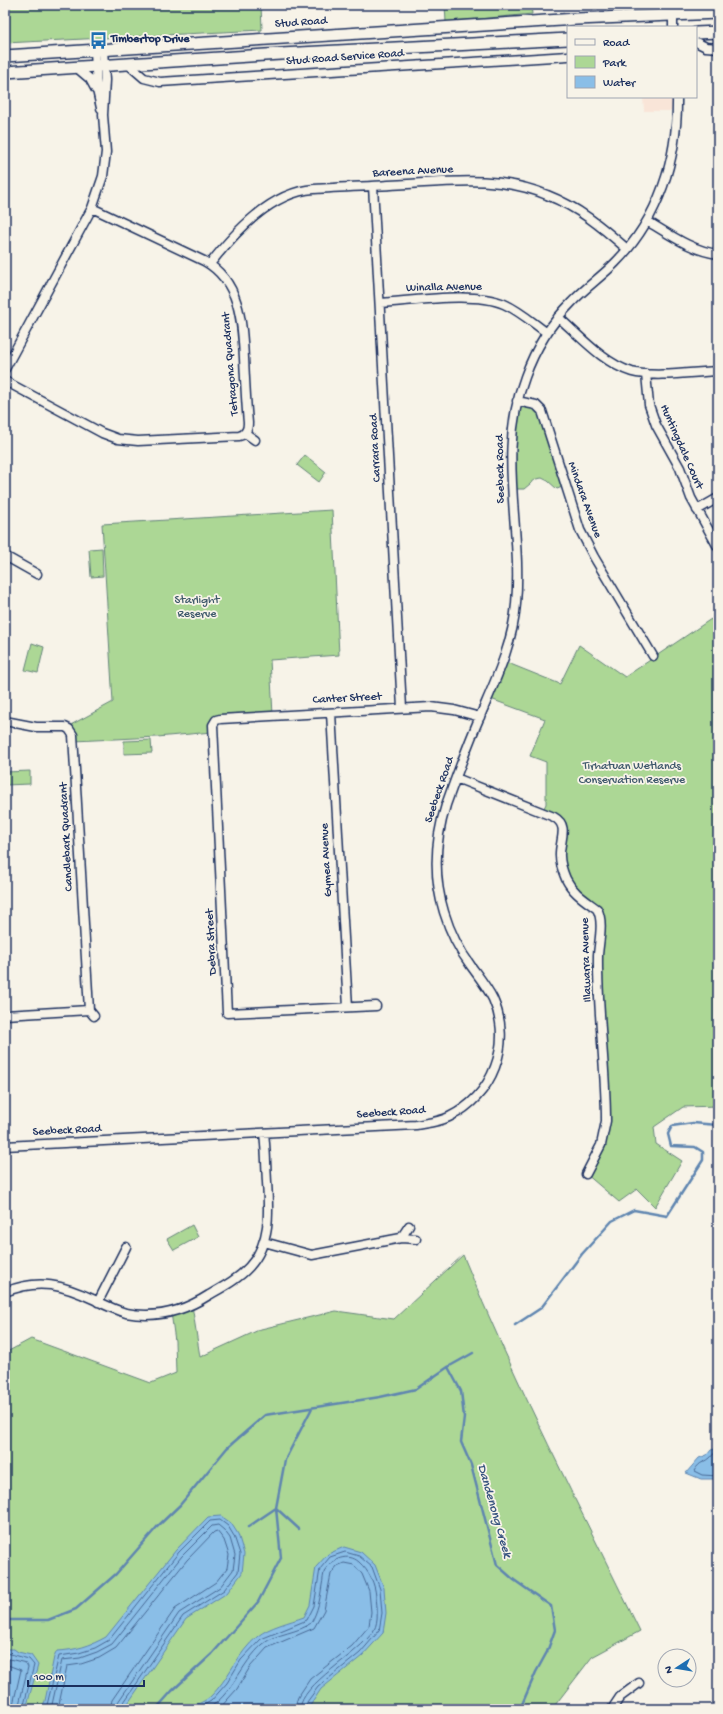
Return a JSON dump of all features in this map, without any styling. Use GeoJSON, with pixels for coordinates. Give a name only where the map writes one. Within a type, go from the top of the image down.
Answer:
{"type":"FeatureCollection","features":[{"type":"Feature","properties":{"kind":"highway","name":"Stud Road"},"geometry":{"type":"LineString","coordinates":[[5,56],[577,18],[718,13]]}},
{"type":"Feature","properties":{"kind":"highway"},"geometry":{"type":"LineString","coordinates":[[697,33],[718,32]]}},
{"type":"Feature","properties":{"kind":"highway"},"geometry":{"type":"LineString","coordinates":[[279,37],[281,54]]}},
{"type":"Feature","properties":{"kind":"highway"},"geometry":{"type":"LineString","coordinates":[[5,72],[101,67],[281,54],[567,38]]}},
{"type":"Feature","properties":{"kind":"street"},"geometry":{"type":"LineString","coordinates":[[673,15],[673,26]]}},
{"type":"Feature","properties":{"kind":"street"},"geometry":{"type":"LineString","coordinates":[[697,43],[706,48],[718,48]]}},
{"type":"Feature","properties":{"kind":"street"},"geometry":{"type":"LineString","coordinates":[[5,369],[92,208],[100,185],[105,160],[106,144],[99,49]]}},
{"type":"Feature","properties":{"kind":"street","name":"Stud Road Service Road"},"geometry":{"type":"LineString","coordinates":[[129,65],[144,78],[160,82],[567,56]]}},
{"type":"Feature","properties":{"kind":"street"},"geometry":{"type":"LineString","coordinates":[[96,90],[101,67]]}},
{"type":"Feature","properties":{"kind":"street"},"geometry":{"type":"LineString","coordinates":[[77,68],[90,80],[96,90],[103,115]]}},
{"type":"Feature","properties":{"kind":"street","name":"Seebeck Road"},"geometry":{"type":"LineString","coordinates":[[5,1146],[408,1125],[433,1122],[448,1117],[469,1104],[482,1091],[497,1063],[501,1048],[498,1012],[488,990],[464,956],[453,937],[444,912],[438,887],[436,862],[439,829],[446,805],[504,657],[515,618],[517,573],[511,457],[512,434],[518,401],[524,378],[535,353],[558,317],[572,302],[615,263],[647,221],[660,194],[672,155],[677,117],[677,98]]}},
{"type":"Feature","properties":{"kind":"street","name":"Bareena Avenue"},"geometry":{"type":"LineString","coordinates":[[210,264],[245,224],[286,196],[310,189],[472,180],[512,184],[546,194],[593,220],[627,249]]}},
{"type":"Feature","properties":{"kind":"street","name":"Carrara Road"},"geometry":{"type":"LineString","coordinates":[[373,186],[402,708]]}},
{"type":"Feature","properties":{"kind":"street","name":"Tetragona Quadrant"},"geometry":{"type":"LineString","coordinates":[[5,381],[102,434],[118,439],[138,441],[239,436],[245,433],[248,424],[242,322],[240,309],[230,288],[210,264],[92,208]]}},
{"type":"Feature","properties":{"kind":"street"},"geometry":{"type":"LineString","coordinates":[[647,221],[688,245],[707,252],[718,254]]}},
{"type":"Feature","properties":{"kind":"street","name":"Winalla Avenue"},"geometry":{"type":"LineString","coordinates":[[380,303],[446,299],[487,299],[503,303],[516,310],[547,333]]}},
{"type":"Feature","properties":{"kind":"street"},"geometry":{"type":"LineString","coordinates":[[558,317],[609,360],[624,369],[646,374],[718,371]]}},
{"type":"Feature","properties":{"kind":"street","name":"Huntingdale Court"},"geometry":{"type":"LineString","coordinates":[[646,374],[648,398],[653,420],[680,468],[691,498],[718,547]]}},
{"type":"Feature","properties":{"kind":"street","name":"Mindara Avenue"},"geometry":{"type":"LineString","coordinates":[[518,401],[536,406],[542,411],[580,530],[594,557],[653,656]]}},
{"type":"Feature","properties":{"kind":"street","name":"Tetragona Quadrant"},"geometry":{"type":"LineString","coordinates":[[245,433],[255,440]]}},
{"type":"Feature","properties":{"kind":"street"},"geometry":{"type":"LineString","coordinates":[[697,510],[718,498]]}},
{"type":"Feature","properties":{"kind":"street"},"geometry":{"type":"LineString","coordinates":[[5,556],[37,574]]}},
{"type":"Feature","properties":{"kind":"street","name":"Canter Street"},"geometry":{"type":"LineString","coordinates":[[215,721],[220,718],[402,708],[436,708],[454,710],[480,717]]}},
{"type":"Feature","properties":{"kind":"street","name":"Gymea Avenue"},"geometry":{"type":"LineString","coordinates":[[331,713],[348,1007]]}},
{"type":"Feature","properties":{"kind":"street","name":"Candlebark Quadrant"},"geometry":{"type":"LineString","coordinates":[[5,721],[36,727],[65,727],[70,729],[73,735],[92,1013],[5,1015]]}},
{"type":"Feature","properties":{"kind":"street","name":"Debra Street"},"geometry":{"type":"LineString","coordinates":[[215,721],[212,730],[227,1013],[376,1006]]}},
{"type":"Feature","properties":{"kind":"street","name":"Illawarra Avenue"},"geometry":{"type":"LineString","coordinates":[[456,778],[554,817],[560,821],[563,830],[560,862],[566,880],[578,895],[599,912],[598,957],[606,1121],[601,1144],[586,1174]]}},
{"type":"Feature","properties":{"kind":"street"},"geometry":{"type":"LineString","coordinates":[[5,1292],[26,1286],[51,1285],[70,1289],[120,1311],[141,1315],[164,1314],[197,1303],[244,1272],[256,1259],[264,1242],[268,1227],[269,1209],[264,1133]]}},
{"type":"Feature","properties":{"kind":"street"},"geometry":{"type":"LineString","coordinates":[[401,1238],[410,1226]]}},
{"type":"Feature","properties":{"kind":"street"},"geometry":{"type":"LineString","coordinates":[[264,1242],[312,1255],[401,1238],[416,1239]]}},
{"type":"Feature","properties":{"kind":"street"},"geometry":{"type":"LineString","coordinates":[[98,1302],[126,1247]]}},
{"type":"Feature","properties":{"kind":"street"},"geometry":{"type":"LineString","coordinates":[[612,1709],[620,1698],[639,1683]]}},
{"type":"Feature","properties":{"kind":"shaded area"},"geometry":{"type":"Polygon","coordinates":[[[643,98],[677,98],[677,111],[644,111],[643,98]]]}},
{"type":"Feature","properties":{"kind":"green space"},"geometry":{"type":"Polygon","coordinates":[[[5,5],[261,5],[262,30],[5,43],[5,5]]]}},
{"type":"Feature","properties":{"kind":"green space"},"geometry":{"type":"Polygon","coordinates":[[[445,5],[531,5],[532,14],[446,22],[445,5]]]}},
{"type":"Feature","properties":{"kind":"green space"},"geometry":{"type":"Polygon","coordinates":[[[517,401],[536,405],[565,486],[557,489],[542,478],[536,479],[524,489],[512,489],[517,401]]]}},
{"type":"Feature","properties":{"kind":"green space"},"geometry":{"type":"Polygon","coordinates":[[[305,455],[326,472],[319,482],[297,465],[305,455]]]}},
{"type":"Feature","properties":{"kind":"green space","name":"Starlight Reserve"},"geometry":{"type":"Polygon","coordinates":[[[332,510],[339,655],[270,660],[273,715],[220,719],[212,732],[157,737],[74,741],[67,727],[113,702],[102,524],[332,510]]]}},
{"type":"Feature","properties":{"kind":"green space"},"geometry":{"type":"Polygon","coordinates":[[[102,548],[103,576],[91,577],[89,549],[102,548]]]}},
{"type":"Feature","properties":{"kind":"green space","name":"Tirhatuan Wetlands Conservation Reserve"},"geometry":{"type":"Polygon","coordinates":[[[711,619],[718,629],[718,1106],[683,1107],[654,1127],[656,1144],[682,1161],[655,1207],[637,1189],[619,1202],[586,1174],[604,1136],[600,915],[582,899],[561,867],[563,827],[542,812],[546,804],[546,762],[530,756],[545,719],[488,698],[503,661],[560,684],[579,645],[625,677],[711,619]]]}},
{"type":"Feature","properties":{"kind":"green space"},"geometry":{"type":"Polygon","coordinates":[[[32,643],[44,647],[38,673],[25,670],[32,643]]]}},
{"type":"Feature","properties":{"kind":"green space"},"geometry":{"type":"Polygon","coordinates":[[[151,740],[152,753],[124,754],[124,741],[151,740]]]}},
{"type":"Feature","properties":{"kind":"green space"},"geometry":{"type":"Polygon","coordinates":[[[30,771],[30,784],[5,785],[5,772],[30,771]]]}},
{"type":"Feature","properties":{"kind":"green space"},"geometry":{"type":"Polygon","coordinates":[[[192,1225],[198,1237],[174,1250],[167,1239],[192,1225]]]}},
{"type":"Feature","properties":{"kind":"green space"},"geometry":{"type":"Polygon","coordinates":[[[463,1255],[526,1397],[640,1631],[592,1657],[552,1709],[5,1709],[5,1353],[31,1339],[151,1383],[176,1373],[175,1341],[171,1312],[192,1305],[200,1357],[261,1329],[336,1311],[394,1319],[463,1255]]]}},
{"type":"Feature","properties":{"kind":"water"},"geometry":{"type":"Polygon","coordinates":[[[718,1448],[718,1479],[701,1479],[686,1473],[699,1458],[707,1455],[711,1450],[718,1448]]]}},
{"type":"Feature","properties":{"kind":"water"},"geometry":{"type":"Polygon","coordinates":[[[221,1516],[231,1523],[238,1534],[244,1554],[242,1573],[227,1593],[186,1619],[124,1709],[41,1709],[45,1701],[54,1657],[57,1651],[83,1647],[106,1637],[176,1550],[208,1517],[221,1516]]]}},
{"type":"Feature","properties":{"kind":"water"},"geometry":{"type":"Polygon","coordinates":[[[344,1547],[361,1552],[375,1565],[384,1588],[386,1613],[383,1633],[362,1656],[321,1689],[308,1709],[188,1709],[210,1697],[217,1690],[244,1650],[258,1636],[274,1627],[304,1617],[310,1605],[316,1567],[328,1554],[344,1547]]]}},
{"type":"Feature","properties":{"kind":"water"},"geometry":{"type":"Polygon","coordinates":[[[5,1649],[14,1649],[18,1652],[31,1655],[38,1665],[26,1709],[5,1709],[5,1649]]]}},
{"type":"Feature","properties":{"kind":"waterway","name":"Dandenong Creek"},"geometry":{"type":"LineString","coordinates":[[515,1325],[541,1308],[582,1254],[612,1221],[634,1210],[667,1216],[703,1160],[703,1152],[695,1147],[671,1146],[668,1134],[672,1126],[693,1123],[718,1125]]}},
{"type":"Feature","properties":{"kind":"waterway","name":"Dandenong Creek"},"geometry":{"type":"LineString","coordinates":[[473,1353],[448,1367],[461,1391],[464,1417],[461,1442],[471,1465],[497,1565],[514,1580],[551,1606],[555,1630],[547,1652],[536,1672],[520,1709]]}},
{"type":"Feature","properties":{"kind":"waterway"},"geometry":{"type":"LineString","coordinates":[[5,1620],[48,1620],[76,1609],[116,1574],[157,1527],[180,1505],[227,1448],[265,1415],[380,1397],[416,1389],[448,1367]]}},
{"type":"Feature","properties":{"kind":"waterway"},"geometry":{"type":"LineString","coordinates":[[156,1709],[172,1691],[212,1654],[258,1602],[281,1558],[276,1508],[285,1460],[312,1408]]}},
{"type":"Feature","properties":{"kind":"waterway"},"geometry":{"type":"LineString","coordinates":[[248,1527],[276,1508],[299,1529]]}},
{"type":"Feature","properties":{"kind":"place","name":"Timbertop Drive"},"geometry":{"type":"Point","coordinates":[98,40]}}]}
